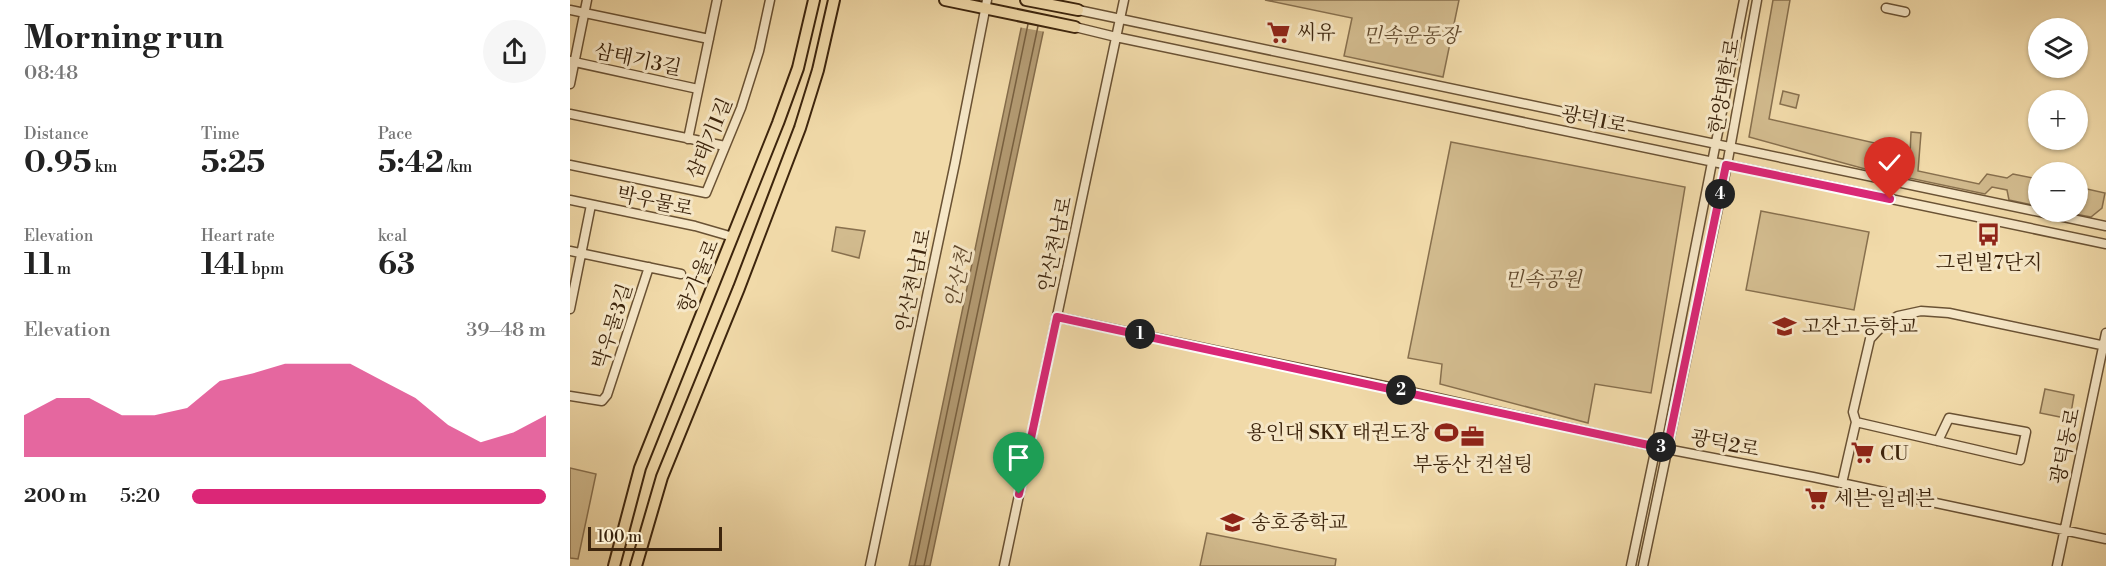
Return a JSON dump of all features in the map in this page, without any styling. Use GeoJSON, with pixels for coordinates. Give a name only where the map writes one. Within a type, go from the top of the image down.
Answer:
{"type":"FeatureCollection","features":[{"type":"Feature","properties":{"kind":"main road","name":"항가울로"},"geometry":{"type":"LineString","coordinates":[[614,566],[640,468],[798,68],[814,0]]}},
{"type":"Feature","properties":{"kind":"main road"},"geometry":{"type":"LineString","coordinates":[[636,566],[662,477],[739,288],[800,128],[818,70],[834,0]]}},
{"type":"Feature","properties":{"kind":"main road"},"geometry":{"type":"LineString","coordinates":[[945,0],[986,4],[998,11],[1075,27]]}},
{"type":"Feature","properties":{"kind":"main road"},"geometry":{"type":"LineString","coordinates":[[1026,0],[1078,10]]}},
{"type":"Feature","properties":{"kind":"street"},"geometry":{"type":"LineString","coordinates":[[570,84],[572,62],[587,0]]}},
{"type":"Feature","properties":{"kind":"street"},"geometry":{"type":"LineString","coordinates":[[688,139],[717,0]]}},
{"type":"Feature","properties":{"kind":"street","name":"삼태기1길"},"geometry":{"type":"LineString","coordinates":[[570,165],[706,193],[741,108],[759,51],[770,0]]}},
{"type":"Feature","properties":{"kind":"street","name":"안산천남로"},"geometry":{"type":"LineString","coordinates":[[1004,566],[1124,0]]}},
{"type":"Feature","properties":{"kind":"street","name":"한양대학로"},"geometry":{"type":"LineString","coordinates":[[1631,566],[1717,145],[1744,0]]}},
{"type":"Feature","properties":{"kind":"street","name":"한양대학로"},"geometry":{"type":"LineString","coordinates":[[1643,566],[1730,147],[1757,0]]}},
{"type":"Feature","properties":{"kind":"street","name":"안산천남1로"},"geometry":{"type":"LineString","coordinates":[[870,566],[986,4]]}},
{"type":"Feature","properties":{"kind":"street"},"geometry":{"type":"LineString","coordinates":[[1886,8],[1905,12]]}},
{"type":"Feature","properties":{"kind":"street"},"geometry":{"type":"LineString","coordinates":[[570,10],[709,39]]}},
{"type":"Feature","properties":{"kind":"street","name":"광덕1로"},"geometry":{"type":"LineString","coordinates":[[1078,10],[2106,226]]}},
{"type":"Feature","properties":{"kind":"street","name":"광덕1로"},"geometry":{"type":"LineString","coordinates":[[1075,27],[2106,244]]}},
{"type":"Feature","properties":{"kind":"street","name":"삼태기3길"},"geometry":{"type":"LineString","coordinates":[[572,62],[698,89]]}},
{"type":"Feature","properties":{"kind":"street"},"geometry":{"type":"LineString","coordinates":[[570,114],[725,146]]}},
{"type":"Feature","properties":{"kind":"street","name":"박우물로"},"geometry":{"type":"LineString","coordinates":[[570,200],[695,226],[733,237]]}},
{"type":"Feature","properties":{"kind":"street"},"geometry":{"type":"LineString","coordinates":[[570,308],[591,205]]}},
{"type":"Feature","properties":{"kind":"street","name":"박우물3길"},"geometry":{"type":"LineString","coordinates":[[570,251],[681,274]]}},
{"type":"Feature","properties":{"kind":"street","name":"박우물3길"},"geometry":{"type":"LineString","coordinates":[[570,396],[602,401],[606,395],[649,267]]}},
{"type":"Feature","properties":{"kind":"street"},"geometry":{"type":"LineString","coordinates":[[1842,483],[1856,422],[1852,412],[1870,339],[1882,326],[1898,316],[1921,311],[1949,313],[2105,346]]}},
{"type":"Feature","properties":{"kind":"street","name":"광덕2로"},"geometry":{"type":"LineString","coordinates":[[1057,317],[1656,447],[1842,483],[2106,539]]}},
{"type":"Feature","properties":{"kind":"street","name":"광덕동로"},"geometry":{"type":"LineString","coordinates":[[2057,566],[2106,333]]}},
{"type":"Feature","properties":{"kind":"street"},"geometry":{"type":"LineString","coordinates":[[1856,422],[2019,460],[2026,432],[1948,418],[1938,441]]}},
{"type":"Feature","properties":{"kind":"green space","name":"민속운동장"},"geometry":{"type":"Polygon","coordinates":[[[1265,0],[1459,0],[1443,77],[1344,56],[1352,18],[1265,0]]]}},
{"type":"Feature","properties":{"kind":"green space"},"geometry":{"type":"Polygon","coordinates":[[[1773,0],[1790,0],[1769,119],[1888,146],[1887,175],[1749,137],[1773,0]]]}},
{"type":"Feature","properties":{"kind":"green space"},"geometry":{"type":"Polygon","coordinates":[[[1783,91],[1799,95],[1796,108],[1780,104],[1783,91]]]}},
{"type":"Feature","properties":{"kind":"green space"},"geometry":{"type":"Polygon","coordinates":[[[1911,132],[1921,133],[1918,171],[1979,184],[1987,174],[2007,178],[2013,174],[2028,177],[2028,204],[2009,200],[2007,190],[1992,187],[1985,194],[1909,178],[1911,132]]]}},
{"type":"Feature","properties":{"kind":"green space","name":"민속공원"},"geometry":{"type":"Polygon","coordinates":[[[1451,142],[1685,187],[1651,393],[1595,384],[1588,423],[1440,384],[1442,364],[1408,358],[1451,142]]]}},
{"type":"Feature","properties":{"kind":"green space"},"geometry":{"type":"Polygon","coordinates":[[[2088,189],[2105,193],[2102,208],[2091,217],[2088,216],[2088,189]]]}},
{"type":"Feature","properties":{"kind":"green space"},"geometry":{"type":"Polygon","coordinates":[[[1761,211],[1869,232],[1854,310],[1746,290],[1761,211]]]}},
{"type":"Feature","properties":{"kind":"green space"},"geometry":{"type":"Polygon","coordinates":[[[836,227],[865,231],[859,258],[832,251],[836,227]]]}},
{"type":"Feature","properties":{"kind":"green space"},"geometry":{"type":"Polygon","coordinates":[[[2045,389],[2074,395],[2070,419],[2040,413],[2045,389]]]}},
{"type":"Feature","properties":{"kind":"green space"},"geometry":{"type":"Polygon","coordinates":[[[570,468],[596,474],[578,559],[570,558],[570,468]]]}},
{"type":"Feature","properties":{"kind":"green space"},"geometry":{"type":"Polygon","coordinates":[[[1207,533],[1336,559],[1335,566],[1200,566],[1207,533]]]}},
{"type":"Feature","properties":{"kind":"water","name":"안산천"},"geometry":{"type":"Polygon","coordinates":[[[1027,0],[1050,0],[930,566],[909,566],[1027,0]]]}},
{"type":"Feature","properties":{"kind":"pier"},"geometry":{"type":"Polygon","coordinates":[[[1024,0],[1053,0],[1046,32],[1018,27],[1024,0]]]}},
{"type":"Feature","properties":{"kind":"place","name":"씨유"},"geometry":{"type":"Point","coordinates":[1279,32]}},
{"type":"Feature","properties":{"kind":"place","name":"그린빌7단지"},"geometry":{"type":"Point","coordinates":[1989,234]}},
{"type":"Feature","properties":{"kind":"place","name":"고잔고등학교"},"geometry":{"type":"Point","coordinates":[1784,326]}},
{"type":"Feature","properties":{"kind":"place","name":"용인대 SKY 태권도장"},"geometry":{"type":"Point","coordinates":[1447,432]}},
{"type":"Feature","properties":{"kind":"place","name":"부동산 컨설팅"},"geometry":{"type":"Point","coordinates":[1473,436]}},
{"type":"Feature","properties":{"kind":"place","name":"CU"},"geometry":{"type":"Point","coordinates":[1862,453]}},
{"type":"Feature","properties":{"kind":"place","name":"세븐 일레븐"},"geometry":{"type":"Point","coordinates":[1816,498]}},
{"type":"Feature","properties":{"kind":"place","name":"송호중학교"},"geometry":{"type":"Point","coordinates":[1233,522]}},
{"type":"Feature","properties":{"kind":"route"},"geometry":{"type":"LineString","coordinates":[[1019,494],[1057,317],[1389,387],[1667,449],[1726,165],[1890,199]]}}]}
